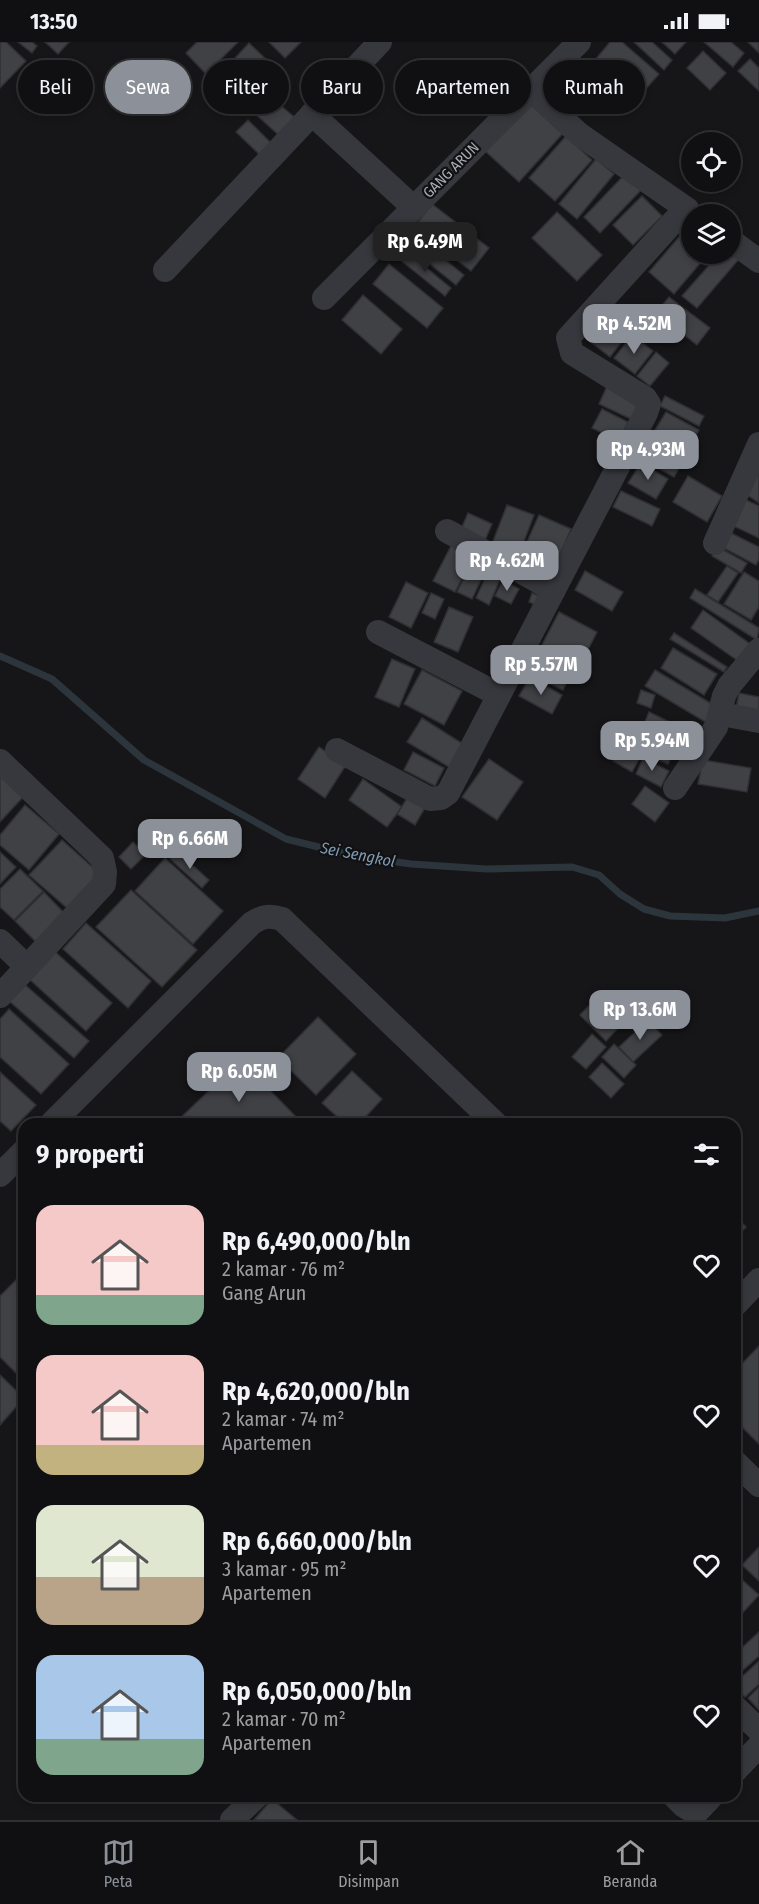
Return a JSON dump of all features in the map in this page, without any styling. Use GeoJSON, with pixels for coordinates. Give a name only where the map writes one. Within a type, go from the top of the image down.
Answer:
{"type":"FeatureCollection","features":[{"type":"Feature","properties":{"kind":"street"},"geometry":{"type":"LineString","coordinates":[[363,60],[380,42]]}},
{"type":"Feature","properties":{"kind":"street","name":"GANG ARUN"},"geometry":{"type":"LineString","coordinates":[[531,90],[579,42]]}},
{"type":"Feature","properties":{"kind":"street"},"geometry":{"type":"LineString","coordinates":[[531,90],[579,134],[681,205]]}},
{"type":"Feature","properties":{"kind":"street"},"geometry":{"type":"LineString","coordinates":[[165,270],[312,114],[414,207]]}},
{"type":"Feature","properties":{"kind":"street","name":"GANG ARUN"},"geometry":{"type":"LineString","coordinates":[[324,298],[507,114]]}},
{"type":"Feature","properties":{"kind":"street"},"geometry":{"type":"LineString","coordinates":[[337,750],[430,799],[441,798],[448,793],[649,404],[645,398],[572,353],[568,338],[674,221],[681,217]]}},
{"type":"Feature","properties":{"kind":"street"},"geometry":{"type":"LineString","coordinates":[[741,248],[759,261]]}},
{"type":"Feature","properties":{"kind":"street"},"geometry":{"type":"LineString","coordinates":[[714,543],[759,444]]}},
{"type":"Feature","properties":{"kind":"street"},"geometry":{"type":"LineString","coordinates":[[447,531],[554,590]]}},
{"type":"Feature","properties":{"kind":"street"},"geometry":{"type":"LineString","coordinates":[[378,632],[499,695]]}},
{"type":"Feature","properties":{"kind":"street"},"geometry":{"type":"LineString","coordinates":[[675,788],[716,727],[729,686],[759,650]]}},
{"type":"Feature","properties":{"kind":"street"},"geometry":{"type":"LineString","coordinates":[[721,714],[759,721]]}},
{"type":"Feature","properties":{"kind":"street"},"geometry":{"type":"LineString","coordinates":[[0,761],[102,858],[105,872],[104,885],[0,996]]}},
{"type":"Feature","properties":{"kind":"street"},"geometry":{"type":"LineString","coordinates":[[57,1118],[252,923],[262,917],[272,916],[282,919],[490,1118]]}},
{"type":"Feature","properties":{"kind":"street"},"geometry":{"type":"LineString","coordinates":[[0,941],[27,967]]}},
{"type":"Feature","properties":{"kind":"street"},"geometry":{"type":"LineString","coordinates":[[0,1174],[18,1157]]}},
{"type":"Feature","properties":{"kind":"street"},"geometry":{"type":"LineString","coordinates":[[741,1299],[759,1280]]}},
{"type":"Feature","properties":{"kind":"street"},"geometry":{"type":"LineString","coordinates":[[741,1468],[759,1485]]}},
{"type":"Feature","properties":{"kind":"street"},"geometry":{"type":"LineString","coordinates":[[741,1713],[759,1730]]}},
{"type":"Feature","properties":{"kind":"street"},"geometry":{"type":"LineString","coordinates":[[741,1765],[759,1746]]}},
{"type":"Feature","properties":{"kind":"street"},"geometry":{"type":"LineString","coordinates":[[232,1820],[251,1802]]}},
{"type":"Feature","properties":{"kind":"street"},"geometry":{"type":"LineString","coordinates":[[680,1802],[696,1813],[706,1802]]}},
{"type":"Feature","properties":{"kind":"building"},"geometry":{"type":"Polygon","coordinates":[[[0,42],[6,42],[25,60],[18,60],[18,69],[0,88],[0,42]]]}},
{"type":"Feature","properties":{"kind":"building"},"geometry":{"type":"Polygon","coordinates":[[[18,42],[32,42],[37,46],[32,53],[18,42]]]}},
{"type":"Feature","properties":{"kind":"building"},"geometry":{"type":"Polygon","coordinates":[[[45,42],[69,42],[58,54],[45,42]]]}},
{"type":"Feature","properties":{"kind":"building"},"geometry":{"type":"Polygon","coordinates":[[[197,42],[238,42],[220,60],[203,60],[203,71],[186,53],[197,42]]]}},
{"type":"Feature","properties":{"kind":"building"},"geometry":{"type":"Polygon","coordinates":[[[269,42],[301,42],[285,58],[269,42]]]}},
{"type":"Feature","properties":{"kind":"building"},"geometry":{"type":"Polygon","coordinates":[[[610,42],[622,42],[643,60],[595,60],[610,42]]]}},
{"type":"Feature","properties":{"kind":"building"},"geometry":{"type":"Polygon","coordinates":[[[634,42],[652,42],[672,60],[664,70],[634,42]]]}},
{"type":"Feature","properties":{"kind":"building"},"geometry":{"type":"Polygon","coordinates":[[[662,42],[686,42],[675,54],[662,42]]]}},
{"type":"Feature","properties":{"kind":"building"},"geometry":{"type":"Polygon","coordinates":[[[704,42],[731,42],[744,53],[733,67],[704,42]]]}},
{"type":"Feature","properties":{"kind":"building"},"geometry":{"type":"Polygon","coordinates":[[[748,42],[759,42],[759,53],[748,42]]]}},
{"type":"Feature","properties":{"kind":"building"},"geometry":{"type":"Polygon","coordinates":[[[249,43],[267,60],[233,60],[249,43]]]}},
{"type":"Feature","properties":{"kind":"building"},"geometry":{"type":"Polygon","coordinates":[[[703,51],[726,73],[710,90],[687,68],[703,51]]]}},
{"type":"Feature","properties":{"kind":"building"},"geometry":{"type":"Polygon","coordinates":[[[750,59],[759,68],[759,91],[738,71],[750,59]]]}},
{"type":"Feature","properties":{"kind":"building"},"geometry":{"type":"Polygon","coordinates":[[[645,62],[659,74],[645,90],[645,62]]]}},
{"type":"Feature","properties":{"kind":"building"},"geometry":{"type":"Polygon","coordinates":[[[531,100],[543,111],[543,114],[546,114],[565,131],[519,182],[485,151],[518,114],[531,114],[531,100]]]}},
{"type":"Feature","properties":{"kind":"building"},"geometry":{"type":"Polygon","coordinates":[[[289,113],[299,121],[283,139],[255,114],[289,113]]]}},
{"type":"Feature","properties":{"kind":"building"},"geometry":{"type":"Polygon","coordinates":[[[248,120],[275,147],[263,158],[236,132],[248,120]]]}},
{"type":"Feature","properties":{"kind":"building"},"geometry":{"type":"Polygon","coordinates":[[[566,136],[592,160],[555,201],[529,178],[566,136]]]}},
{"type":"Feature","properties":{"kind":"building"},"geometry":{"type":"Polygon","coordinates":[[[596,159],[614,174],[577,219],[559,204],[596,159]]]}},
{"type":"Feature","properties":{"kind":"building"},"geometry":{"type":"Polygon","coordinates":[[[626,173],[642,189],[600,233],[584,217],[626,173]]]}},
{"type":"Feature","properties":{"kind":"building"},"geometry":{"type":"Polygon","coordinates":[[[642,196],[662,216],[633,245],[613,225],[642,196]]]}},
{"type":"Feature","properties":{"kind":"building"},"geometry":{"type":"Polygon","coordinates":[[[432,204],[489,248],[471,271],[414,227],[432,204]]]}},
{"type":"Feature","properties":{"kind":"building"},"geometry":{"type":"Polygon","coordinates":[[[557,212],[602,255],[577,281],[532,238],[557,212]]]}},
{"type":"Feature","properties":{"kind":"building"},"geometry":{"type":"Polygon","coordinates":[[[410,231],[464,275],[456,285],[401,241],[410,231]]]}},
{"type":"Feature","properties":{"kind":"building"},"geometry":{"type":"Polygon","coordinates":[[[681,235],[681,264],[700,264],[674,294],[649,272],[681,235]]]}},
{"type":"Feature","properties":{"kind":"building"},"geometry":{"type":"Polygon","coordinates":[[[406,251],[451,288],[445,296],[399,259],[406,251]]]}},
{"type":"Feature","properties":{"kind":"building"},"geometry":{"type":"Polygon","coordinates":[[[389,264],[443,308],[427,328],[373,284],[389,264]]]}},
{"type":"Feature","properties":{"kind":"building"},"geometry":{"type":"Polygon","coordinates":[[[710,264],[735,264],[697,308],[682,296],[710,264]]]}},
{"type":"Feature","properties":{"kind":"building"},"geometry":{"type":"Polygon","coordinates":[[[363,295],[402,329],[381,354],[342,320],[363,295]]]}},
{"type":"Feature","properties":{"kind":"building"},"geometry":{"type":"Polygon","coordinates":[[[669,297],[710,328],[697,345],[656,313],[669,297]]]}},
{"type":"Feature","properties":{"kind":"building"},"geometry":{"type":"Polygon","coordinates":[[[611,308],[634,326],[610,357],[587,339],[611,308]]]}},
{"type":"Feature","properties":{"kind":"building"},"geometry":{"type":"Polygon","coordinates":[[[632,335],[653,351],[635,374],[614,358],[632,335]]]}},
{"type":"Feature","properties":{"kind":"building"},"geometry":{"type":"Polygon","coordinates":[[[656,352],[669,363],[650,386],[637,376],[656,352]]]}},
{"type":"Feature","properties":{"kind":"building"},"geometry":{"type":"Polygon","coordinates":[[[608,384],[642,401],[633,420],[599,404],[608,384]]]}},
{"type":"Feature","properties":{"kind":"building"},"geometry":{"type":"Polygon","coordinates":[[[665,396],[704,416],[699,426],[660,406],[665,396]]]}},
{"type":"Feature","properties":{"kind":"building"},"geometry":{"type":"Polygon","coordinates":[[[602,409],[628,422],[619,441],[592,428],[602,409]]]}},
{"type":"Feature","properties":{"kind":"building"},"geometry":{"type":"Polygon","coordinates":[[[666,412],[699,430],[685,454],[652,435],[666,412]]]}},
{"type":"Feature","properties":{"kind":"building"},"geometry":{"type":"Polygon","coordinates":[[[647,439],[684,460],[674,477],[637,456],[647,439]]]}},
{"type":"Feature","properties":{"kind":"building"},"geometry":{"type":"Polygon","coordinates":[[[641,463],[668,479],[656,499],[628,483],[641,463]]]}},
{"type":"Feature","properties":{"kind":"building"},"geometry":{"type":"Polygon","coordinates":[[[756,473],[759,475],[759,503],[743,492],[756,473]]]}},
{"type":"Feature","properties":{"kind":"building"},"geometry":{"type":"Polygon","coordinates":[[[688,476],[722,496],[707,522],[673,502],[688,476]]]}},
{"type":"Feature","properties":{"kind":"building"},"geometry":{"type":"Polygon","coordinates":[[[621,491],[660,509],[652,526],[613,507],[621,491]]]}},
{"type":"Feature","properties":{"kind":"building"},"geometry":{"type":"Polygon","coordinates":[[[740,497],[759,506],[759,538],[727,523],[740,497]]]}},
{"type":"Feature","properties":{"kind":"building"},"geometry":{"type":"Polygon","coordinates":[[[507,505],[534,515],[517,560],[490,549],[507,505]]]}},
{"type":"Feature","properties":{"kind":"building"},"geometry":{"type":"Polygon","coordinates":[[[468,513],[492,524],[483,545],[459,534],[468,513]]]}},
{"type":"Feature","properties":{"kind":"building"},"geometry":{"type":"Polygon","coordinates":[[[539,515],[571,529],[550,577],[518,562],[539,515]]]}},
{"type":"Feature","properties":{"kind":"building"},"geometry":{"type":"Polygon","coordinates":[[[725,530],[759,547],[759,559],[756,565],[718,545],[725,530]]]}},
{"type":"Feature","properties":{"kind":"building"},"geometry":{"type":"Polygon","coordinates":[[[452,544],[474,556],[455,592],[433,581],[452,544]]]}},
{"type":"Feature","properties":{"kind":"building"},"geometry":{"type":"Polygon","coordinates":[[[718,547],[747,563],[741,573],[712,556],[718,547]]]}},
{"type":"Feature","properties":{"kind":"building"},"geometry":{"type":"Polygon","coordinates":[[[475,556],[489,563],[472,599],[457,592],[475,556]]]}},
{"type":"Feature","properties":{"kind":"building"},"geometry":{"type":"Polygon","coordinates":[[[727,566],[738,573],[718,602],[707,595],[727,566]]]}},
{"type":"Feature","properties":{"kind":"building"},"geometry":{"type":"Polygon","coordinates":[[[490,567],[503,573],[489,605],[476,598],[490,567]]]}},
{"type":"Feature","properties":{"kind":"building"},"geometry":{"type":"Polygon","coordinates":[[[585,571],[623,592],[612,611],[575,590],[585,571]]]}},
{"type":"Feature","properties":{"kind":"building"},"geometry":{"type":"Polygon","coordinates":[[[744,572],[759,581],[759,607],[751,620],[724,604],[744,572]]]}},
{"type":"Feature","properties":{"kind":"building"},"geometry":{"type":"Polygon","coordinates":[[[503,580],[519,589],[511,604],[495,596],[503,580]]]}},
{"type":"Feature","properties":{"kind":"building"},"geometry":{"type":"Polygon","coordinates":[[[406,582],[428,593],[411,628],[389,617],[406,582]]]}},
{"type":"Feature","properties":{"kind":"building"},"geometry":{"type":"Polygon","coordinates":[[[695,589],[759,628],[757,640],[690,598],[695,589]]]}},
{"type":"Feature","properties":{"kind":"building"},"geometry":{"type":"Polygon","coordinates":[[[431,593],[444,599],[435,619],[422,613],[431,593]]]}},
{"type":"Feature","properties":{"kind":"building"},"geometry":{"type":"Polygon","coordinates":[[[532,593],[545,598],[541,607],[529,602],[532,593]]]}},
{"type":"Feature","properties":{"kind":"building"},"geometry":{"type":"Polygon","coordinates":[[[449,607],[473,617],[458,652],[434,642],[449,607]]]}},
{"type":"Feature","properties":{"kind":"building"},"geometry":{"type":"Polygon","coordinates":[[[703,610],[753,646],[741,663],[691,628],[703,610]]]}},
{"type":"Feature","properties":{"kind":"building"},"geometry":{"type":"Polygon","coordinates":[[[559,612],[597,632],[579,667],[541,647],[559,612]]]}},
{"type":"Feature","properties":{"kind":"building"},"geometry":{"type":"Polygon","coordinates":[[[674,633],[727,667],[724,672],[670,639],[674,633]]]}},
{"type":"Feature","properties":{"kind":"building"},"geometry":{"type":"Polygon","coordinates":[[[673,648],[717,674],[704,695],[661,668],[673,648]]]}},
{"type":"Feature","properties":{"kind":"building"},"geometry":{"type":"Polygon","coordinates":[[[537,653],[573,670],[563,690],[528,673],[537,653]]]}},
{"type":"Feature","properties":{"kind":"building"},"geometry":{"type":"Polygon","coordinates":[[[392,659],[415,669],[399,707],[375,697],[392,659]]]}},
{"type":"Feature","properties":{"kind":"building"},"geometry":{"type":"Polygon","coordinates":[[[422,670],[462,691],[444,725],[404,704],[422,670]]]}},
{"type":"Feature","properties":{"kind":"building"},"geometry":{"type":"Polygon","coordinates":[[[655,670],[717,707],[707,723],[645,686],[655,670]]]}},
{"type":"Feature","properties":{"kind":"building"},"geometry":{"type":"Polygon","coordinates":[[[530,677],[562,695],[552,714],[519,696],[530,677]]]}},
{"type":"Feature","properties":{"kind":"building"},"geometry":{"type":"Polygon","coordinates":[[[641,690],[655,695],[651,708],[637,703],[641,690]]]}},
{"type":"Feature","properties":{"kind":"building"},"geometry":{"type":"Polygon","coordinates":[[[739,693],[759,697],[759,713],[736,709],[739,693]]]}},
{"type":"Feature","properties":{"kind":"building"},"geometry":{"type":"Polygon","coordinates":[[[649,712],[676,725],[671,736],[644,724],[649,712]]]}},
{"type":"Feature","properties":{"kind":"building"},"geometry":{"type":"Polygon","coordinates":[[[422,718],[463,744],[449,767],[407,742],[422,718]]]}},
{"type":"Feature","properties":{"kind":"building"},"geometry":{"type":"Polygon","coordinates":[[[630,722],[649,729],[640,751],[621,744],[630,722]]]}},
{"type":"Feature","properties":{"kind":"building"},"geometry":{"type":"Polygon","coordinates":[[[650,733],[677,745],[668,764],[641,753],[650,733]]]}},
{"type":"Feature","properties":{"kind":"building"},"geometry":{"type":"Polygon","coordinates":[[[622,745],[641,756],[632,772],[613,761],[622,745]]]}},
{"type":"Feature","properties":{"kind":"building"},"geometry":{"type":"Polygon","coordinates":[[[319,747],[346,765],[325,798],[298,779],[319,747]]]}},
{"type":"Feature","properties":{"kind":"building"},"geometry":{"type":"Polygon","coordinates":[[[413,752],[444,768],[435,786],[404,770],[413,752]]]}},
{"type":"Feature","properties":{"kind":"building"},"geometry":{"type":"Polygon","coordinates":[[[643,758],[669,771],[661,787],[636,774],[643,758]]]}},
{"type":"Feature","properties":{"kind":"building"},"geometry":{"type":"Polygon","coordinates":[[[489,759],[523,782],[497,820],[462,797],[489,759]]]}},
{"type":"Feature","properties":{"kind":"building"},"geometry":{"type":"Polygon","coordinates":[[[703,760],[751,768],[747,792],[698,784],[703,760]]]}},
{"type":"Feature","properties":{"kind":"building"},"geometry":{"type":"Polygon","coordinates":[[[0,776],[23,797],[0,822],[0,776]]]}},
{"type":"Feature","properties":{"kind":"building"},"geometry":{"type":"Polygon","coordinates":[[[363,779],[402,807],[387,827],[349,800],[363,779]]]}},
{"type":"Feature","properties":{"kind":"building"},"geometry":{"type":"Polygon","coordinates":[[[645,786],[669,803],[655,822],[632,804],[645,786]]]}},
{"type":"Feature","properties":{"kind":"building"},"geometry":{"type":"Polygon","coordinates":[[[409,795],[426,806],[415,825],[397,814],[409,795]]]}},
{"type":"Feature","properties":{"kind":"building"},"geometry":{"type":"Polygon","coordinates":[[[25,805],[59,834],[29,870],[0,845],[0,835],[25,805]]]}},
{"type":"Feature","properties":{"kind":"building"},"geometry":{"type":"Polygon","coordinates":[[[154,821],[170,834],[156,850],[140,837],[154,821]]]}},
{"type":"Feature","properties":{"kind":"building"},"geometry":{"type":"Polygon","coordinates":[[[62,840],[99,873],[67,908],[29,875],[62,840]]]}},
{"type":"Feature","properties":{"kind":"building"},"geometry":{"type":"Polygon","coordinates":[[[133,842],[146,854],[131,869],[119,857],[133,842]]]}},
{"type":"Feature","properties":{"kind":"building"},"geometry":{"type":"Polygon","coordinates":[[[177,851],[209,880],[202,888],[170,859],[177,851]]]}},
{"type":"Feature","properties":{"kind":"building"},"geometry":{"type":"Polygon","coordinates":[[[0,852],[16,867],[0,884],[0,852]]]}},
{"type":"Feature","properties":{"kind":"building"},"geometry":{"type":"Polygon","coordinates":[[[165,858],[223,911],[193,944],[135,891],[165,858]]]}},
{"type":"Feature","properties":{"kind":"building"},"geometry":{"type":"Polygon","coordinates":[[[20,869],[43,891],[14,920],[0,907],[0,889],[20,869]]]}},
{"type":"Feature","properties":{"kind":"building"},"geometry":{"type":"Polygon","coordinates":[[[131,890],[197,950],[162,987],[96,927],[131,890]]]}},
{"type":"Feature","properties":{"kind":"building"},"geometry":{"type":"Polygon","coordinates":[[[44,892],[65,914],[37,943],[15,921],[44,892]]]}},
{"type":"Feature","properties":{"kind":"building"},"geometry":{"type":"Polygon","coordinates":[[[86,923],[151,981],[128,1008],[63,949],[86,923]]]}},
{"type":"Feature","properties":{"kind":"building"},"geometry":{"type":"Polygon","coordinates":[[[52,949],[112,1003],[86,1031],[27,977],[52,949]]]}},
{"type":"Feature","properties":{"kind":"building"},"geometry":{"type":"Polygon","coordinates":[[[23,983],[89,1041],[74,1058],[8,1000],[23,983]]]}},
{"type":"Feature","properties":{"kind":"building"},"geometry":{"type":"Polygon","coordinates":[[[598,996],[625,1021],[606,1041],[580,1015],[598,996]]]}},
{"type":"Feature","properties":{"kind":"building"},"geometry":{"type":"Polygon","coordinates":[[[9,1009],[69,1064],[41,1094],[0,1057],[0,1019],[9,1009]]]}},
{"type":"Feature","properties":{"kind":"building"},"geometry":{"type":"Polygon","coordinates":[[[318,1017],[356,1054],[316,1095],[278,1058],[318,1017]]]}},
{"type":"Feature","properties":{"kind":"building"},"geometry":{"type":"Polygon","coordinates":[[[648,1020],[662,1035],[633,1062],[619,1047],[648,1020]]]}},
{"type":"Feature","properties":{"kind":"building"},"geometry":{"type":"Polygon","coordinates":[[[592,1034],[606,1047],[586,1069],[572,1057],[592,1034]]]}},
{"type":"Feature","properties":{"kind":"building"},"geometry":{"type":"Polygon","coordinates":[[[614,1044],[636,1065],[624,1078],[602,1057],[614,1044]]]}},
{"type":"Feature","properties":{"kind":"building"},"geometry":{"type":"Polygon","coordinates":[[[241,1060],[297,1118],[180,1118],[241,1060]]]}},
{"type":"Feature","properties":{"kind":"building"},"geometry":{"type":"Polygon","coordinates":[[[602,1063],[624,1084],[611,1098],[589,1077],[602,1063]]]}},
{"type":"Feature","properties":{"kind":"building"},"geometry":{"type":"Polygon","coordinates":[[[352,1071],[382,1099],[365,1118],[338,1118],[322,1103],[352,1071]]]}},
{"type":"Feature","properties":{"kind":"building"},"geometry":{"type":"Polygon","coordinates":[[[0,1072],[36,1105],[24,1118],[18,1118],[18,1124],[11,1131],[0,1121],[0,1072]]]}},
{"type":"Feature","properties":{"kind":"building"},"geometry":{"type":"Polygon","coordinates":[[[741,1222],[746,1227],[741,1232],[741,1222]]]}},
{"type":"Feature","properties":{"kind":"building"},"geometry":{"type":"Polygon","coordinates":[[[18,1278],[18,1375],[0,1357],[0,1296],[18,1278]]]}},
{"type":"Feature","properties":{"kind":"building"},"geometry":{"type":"Polygon","coordinates":[[[759,1346],[759,1444],[741,1426],[741,1365],[759,1346]]]}},
{"type":"Feature","properties":{"kind":"building"},"geometry":{"type":"Polygon","coordinates":[[[0,1375],[18,1392],[18,1405],[0,1425],[0,1375]]]}},
{"type":"Feature","properties":{"kind":"building"},"geometry":{"type":"Polygon","coordinates":[[[759,1547],[759,1581],[742,1565],[759,1547]]]}},
{"type":"Feature","properties":{"kind":"building"},"geometry":{"type":"Polygon","coordinates":[[[741,1579],[759,1595],[741,1614],[741,1579]]]}},
{"type":"Feature","properties":{"kind":"building"},"geometry":{"type":"Polygon","coordinates":[[[759,1632],[759,1656],[741,1672],[741,1648],[759,1632]]]}},
{"type":"Feature","properties":{"kind":"building"},"geometry":{"type":"Polygon","coordinates":[[[759,1661],[759,1684],[745,1697],[741,1693],[741,1678],[759,1661]]]}},
{"type":"Feature","properties":{"kind":"building"},"geometry":{"type":"Polygon","coordinates":[[[759,1687],[759,1710],[748,1698],[759,1687]]]}},
{"type":"Feature","properties":{"kind":"building"},"geometry":{"type":"Polygon","coordinates":[[[269,1802],[276,1802],[297,1820],[254,1820],[269,1802]]]}},
{"type":"Feature","properties":{"kind":"waterway","name":"Sei Sengkol"},"geometry":{"type":"LineString","coordinates":[[0,656],[52,679],[144,760],[286,839],[355,856],[411,864],[487,869],[572,867],[599,875],[620,894],[644,909],[670,916],[725,918],[759,911]]}}]}
